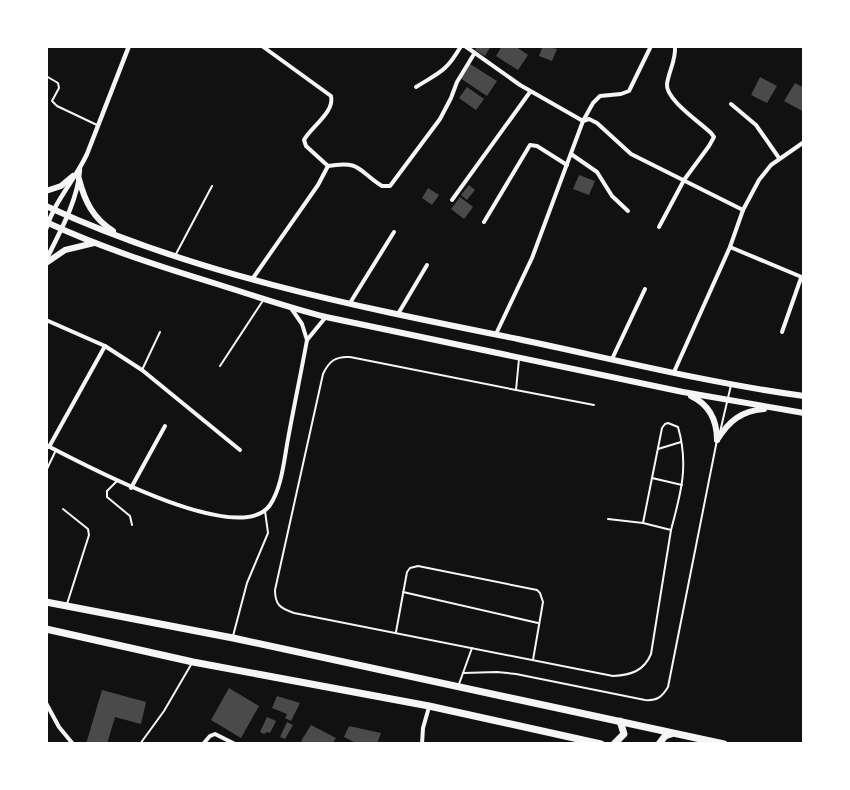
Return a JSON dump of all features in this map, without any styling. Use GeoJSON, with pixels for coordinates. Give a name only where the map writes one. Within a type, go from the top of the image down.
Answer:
{"type":"FeatureCollection","features":[{"type":"Feature","properties":{"kind":"highway"},"geometry":{"type":"LineString","coordinates":[[46,602],[233,638],[724,744]]}},
{"type":"Feature","properties":{"kind":"highway"},"geometry":{"type":"LineString","coordinates":[[46,629],[193,662],[429,706],[601,744]]}},
{"type":"Feature","properties":{"kind":"highway"},"geometry":{"type":"LineString","coordinates":[[614,744],[624,734],[620,721]]}},
{"type":"Feature","properties":{"kind":"highway"},"geometry":{"type":"LineString","coordinates":[[659,744],[665,736],[671,734]]}},
{"type":"Feature","properties":{"kind":"main road"},"geometry":{"type":"LineString","coordinates":[[46,190],[61,186],[76,178],[89,209],[108,228],[123,238]]}},
{"type":"Feature","properties":{"kind":"main road"},"geometry":{"type":"LineString","coordinates":[[46,206],[123,238],[175,256],[350,304],[732,384],[804,396]]}},
{"type":"Feature","properties":{"kind":"main road"},"geometry":{"type":"LineString","coordinates":[[47,225],[183,274],[326,317],[683,392],[804,413]]}},
{"type":"Feature","properties":{"kind":"main road"},"geometry":{"type":"LineString","coordinates":[[46,262],[65,250],[94,243]]}},
{"type":"Feature","properties":{"kind":"main road"},"geometry":{"type":"LineString","coordinates":[[683,392],[698,399],[712,414],[716,423],[717,440]]}},
{"type":"Feature","properties":{"kind":"main road"},"geometry":{"type":"LineString","coordinates":[[717,440],[731,421],[741,414],[770,408]]}},
{"type":"Feature","properties":{"kind":"street"},"geometry":{"type":"LineString","coordinates":[[46,262],[67,215],[76,178],[100,126],[129,46]]}},
{"type":"Feature","properties":{"kind":"street"},"geometry":{"type":"LineString","coordinates":[[262,46],[331,96],[333,101],[329,109],[304,140],[306,146],[328,166]]}},
{"type":"Feature","properties":{"kind":"street"},"geometry":{"type":"LineString","coordinates":[[416,87],[441,73],[463,46],[530,92],[583,121],[589,119],[597,123],[631,154],[743,210]]}},
{"type":"Feature","properties":{"kind":"street"},"geometry":{"type":"LineString","coordinates":[[496,335],[532,258],[583,121],[593,103],[600,96],[628,91],[651,46]]}},
{"type":"Feature","properties":{"kind":"street"},"geometry":{"type":"LineString","coordinates":[[659,227],[684,180],[714,137],[674,100],[667,90],[675,61],[675,46]]}},
{"type":"Feature","properties":{"kind":"street"},"geometry":{"type":"LineString","coordinates":[[328,166],[347,163],[354,165],[382,186],[390,186],[440,119],[457,82],[474,54]]}},
{"type":"Feature","properties":{"kind":"street"},"geometry":{"type":"LineString","coordinates":[[452,200],[530,92]]}},
{"type":"Feature","properties":{"kind":"street"},"geometry":{"type":"LineString","coordinates":[[731,104],[756,124],[779,158]]}},
{"type":"Feature","properties":{"kind":"street"},"geometry":{"type":"LineString","coordinates":[[674,372],[730,247],[743,210],[764,172],[779,158],[803,144]]}},
{"type":"Feature","properties":{"kind":"street"},"geometry":{"type":"LineString","coordinates":[[484,222],[530,146],[537,146],[567,165]]}},
{"type":"Feature","properties":{"kind":"street"},"geometry":{"type":"LineString","coordinates":[[571,154],[597,172],[612,196],[628,211]]}},
{"type":"Feature","properties":{"kind":"street"},"geometry":{"type":"LineString","coordinates":[[253,278],[318,185],[328,166]]}},
{"type":"Feature","properties":{"kind":"street"},"geometry":{"type":"LineString","coordinates":[[47,225],[54,209],[76,178]]}},
{"type":"Feature","properties":{"kind":"street"},"geometry":{"type":"LineString","coordinates":[[350,304],[394,232]]}},
{"type":"Feature","properties":{"kind":"street"},"geometry":{"type":"LineString","coordinates":[[730,247],[802,278],[782,332]]}},
{"type":"Feature","properties":{"kind":"street"},"geometry":{"type":"LineString","coordinates":[[397,315],[427,265]]}},
{"type":"Feature","properties":{"kind":"street"},"geometry":{"type":"LineString","coordinates":[[612,359],[645,289]]}},
{"type":"Feature","properties":{"kind":"street"},"geometry":{"type":"LineString","coordinates":[[105,346],[48,446],[131,488],[174,504],[215,514],[253,517],[265,511],[276,492],[282,472],[307,340],[302,324],[291,308]]}},
{"type":"Feature","properties":{"kind":"street"},"geometry":{"type":"LineString","coordinates":[[307,340],[326,317]]}},
{"type":"Feature","properties":{"kind":"street"},"geometry":{"type":"LineString","coordinates":[[46,320],[105,346],[142,370],[240,450]]}},
{"type":"Feature","properties":{"kind":"street"},"geometry":{"type":"LineString","coordinates":[[131,488],[165,426]]}},
{"type":"Feature","properties":{"kind":"street"},"geometry":{"type":"LineString","coordinates":[[46,703],[59,727],[73,744]]}},
{"type":"Feature","properties":{"kind":"street"},"geometry":{"type":"LineString","coordinates":[[422,744],[423,728],[429,706]]}},
{"type":"Feature","properties":{"kind":"street"},"geometry":{"type":"LineString","coordinates":[[202,744],[215,734],[235,744]]}},
{"type":"Feature","properties":{"kind":"lane"},"geometry":{"type":"LineString","coordinates":[[46,76],[58,83],[59,88],[52,101],[57,106],[100,126]]}},
{"type":"Feature","properties":{"kind":"lane"},"geometry":{"type":"LineString","coordinates":[[175,256],[212,186]]}},
{"type":"Feature","properties":{"kind":"lane"},"geometry":{"type":"LineString","coordinates":[[220,366],[264,299]]}},
{"type":"Feature","properties":{"kind":"lane"},"geometry":{"type":"LineString","coordinates":[[142,370],[160,332]]}},
{"type":"Feature","properties":{"kind":"lane"},"geometry":{"type":"LineString","coordinates":[[594,405],[350,357],[336,357],[326,368],[275,590],[276,603],[279,607],[294,613],[613,676],[627,675],[643,668],[648,662],[654,643],[671,530],[685,463],[676,426],[664,424],[643,523]]}},
{"type":"Feature","properties":{"kind":"lane"},"geometry":{"type":"LineString","coordinates":[[516,390],[519,359]]}},
{"type":"Feature","properties":{"kind":"lane"},"geometry":{"type":"LineString","coordinates":[[463,673],[516,674],[645,700],[658,699],[663,695],[668,687],[717,440],[732,384]]}},
{"type":"Feature","properties":{"kind":"lane"},"geometry":{"type":"LineString","coordinates":[[658,449],[681,442]]}},
{"type":"Feature","properties":{"kind":"lane"},"geometry":{"type":"LineString","coordinates":[[46,471],[56,450]]}},
{"type":"Feature","properties":{"kind":"lane"},"geometry":{"type":"LineString","coordinates":[[652,478],[682,485]]}},
{"type":"Feature","properties":{"kind":"lane"},"geometry":{"type":"LineString","coordinates":[[117,481],[107,491],[107,497],[130,516],[132,525]]}},
{"type":"Feature","properties":{"kind":"lane"},"geometry":{"type":"LineString","coordinates":[[63,509],[88,529],[89,535],[67,607]]}},
{"type":"Feature","properties":{"kind":"lane"},"geometry":{"type":"LineString","coordinates":[[233,638],[247,583],[268,534],[265,511]]}},
{"type":"Feature","properties":{"kind":"lane"},"geometry":{"type":"LineString","coordinates":[[608,519],[643,523],[671,530]]}},
{"type":"Feature","properties":{"kind":"lane"},"geometry":{"type":"LineString","coordinates":[[396,633],[407,572],[414,566],[537,590],[543,597],[533,661]]}},
{"type":"Feature","properties":{"kind":"lane"},"geometry":{"type":"LineString","coordinates":[[403,592],[539,623]]}},
{"type":"Feature","properties":{"kind":"lane"},"geometry":{"type":"LineString","coordinates":[[458,687],[472,648]]}},
{"type":"Feature","properties":{"kind":"lane"},"geometry":{"type":"LineString","coordinates":[[140,744],[164,711],[193,662]]}},
{"type":"Feature","properties":{"kind":"building"},"geometry":{"type":"Polygon","coordinates":[[[477,46],[491,46],[485,56],[475,50],[477,46]]]}},
{"type":"Feature","properties":{"kind":"building"},"geometry":{"type":"Polygon","coordinates":[[[502,46],[515,46],[528,55],[518,70],[496,56],[502,46]]]}},
{"type":"Feature","properties":{"kind":"building"},"geometry":{"type":"Polygon","coordinates":[[[543,46],[557,49],[552,61],[539,56],[543,46]]]}},
{"type":"Feature","properties":{"kind":"building"},"geometry":{"type":"Polygon","coordinates":[[[470,64],[497,81],[487,96],[460,78],[470,64]]]}},
{"type":"Feature","properties":{"kind":"building"},"geometry":{"type":"Polygon","coordinates":[[[760,77],[777,86],[767,103],[751,95],[760,77]]]}},
{"type":"Feature","properties":{"kind":"building"},"geometry":{"type":"Polygon","coordinates":[[[795,83],[804,88],[804,112],[784,101],[795,83]]]}},
{"type":"Feature","properties":{"kind":"building"},"geometry":{"type":"Polygon","coordinates":[[[467,87],[484,99],[476,110],[459,98],[467,87]]]}},
{"type":"Feature","properties":{"kind":"building"},"geometry":{"type":"Polygon","coordinates":[[[579,175],[595,181],[589,195],[573,189],[579,175]]]}},
{"type":"Feature","properties":{"kind":"building"},"geometry":{"type":"Polygon","coordinates":[[[469,185],[475,190],[467,200],[461,195],[469,185]]]}},
{"type":"Feature","properties":{"kind":"building"},"geometry":{"type":"Polygon","coordinates":[[[428,188],[439,195],[432,205],[422,198],[428,188]]]}},
{"type":"Feature","properties":{"kind":"building"},"geometry":{"type":"Polygon","coordinates":[[[460,197],[473,207],[464,219],[451,209],[460,197]]]}},
{"type":"Feature","properties":{"kind":"building"},"geometry":{"type":"Polygon","coordinates":[[[229,688],[259,706],[241,738],[211,720],[229,688]]]}},
{"type":"Feature","properties":{"kind":"building"},"geometry":{"type":"Polygon","coordinates":[[[102,690],[146,702],[141,724],[115,717],[107,744],[86,744],[102,690]]]}},
{"type":"Feature","properties":{"kind":"building"},"geometry":{"type":"Polygon","coordinates":[[[277,696],[300,703],[291,721],[285,718],[287,714],[272,708],[277,696]]]}},
{"type":"Feature","properties":{"kind":"building"},"geometry":{"type":"Polygon","coordinates":[[[267,717],[276,721],[270,733],[264,734],[260,732],[267,717]]]}},
{"type":"Feature","properties":{"kind":"building"},"geometry":{"type":"Polygon","coordinates":[[[287,722],[293,725],[285,739],[280,737],[287,722]]]}},
{"type":"Feature","properties":{"kind":"building"},"geometry":{"type":"Polygon","coordinates":[[[311,725],[336,738],[332,744],[305,744],[301,741],[311,725]]]}},
{"type":"Feature","properties":{"kind":"building"},"geometry":{"type":"Polygon","coordinates":[[[349,726],[381,733],[377,744],[358,744],[344,737],[349,726]]]}}]}
